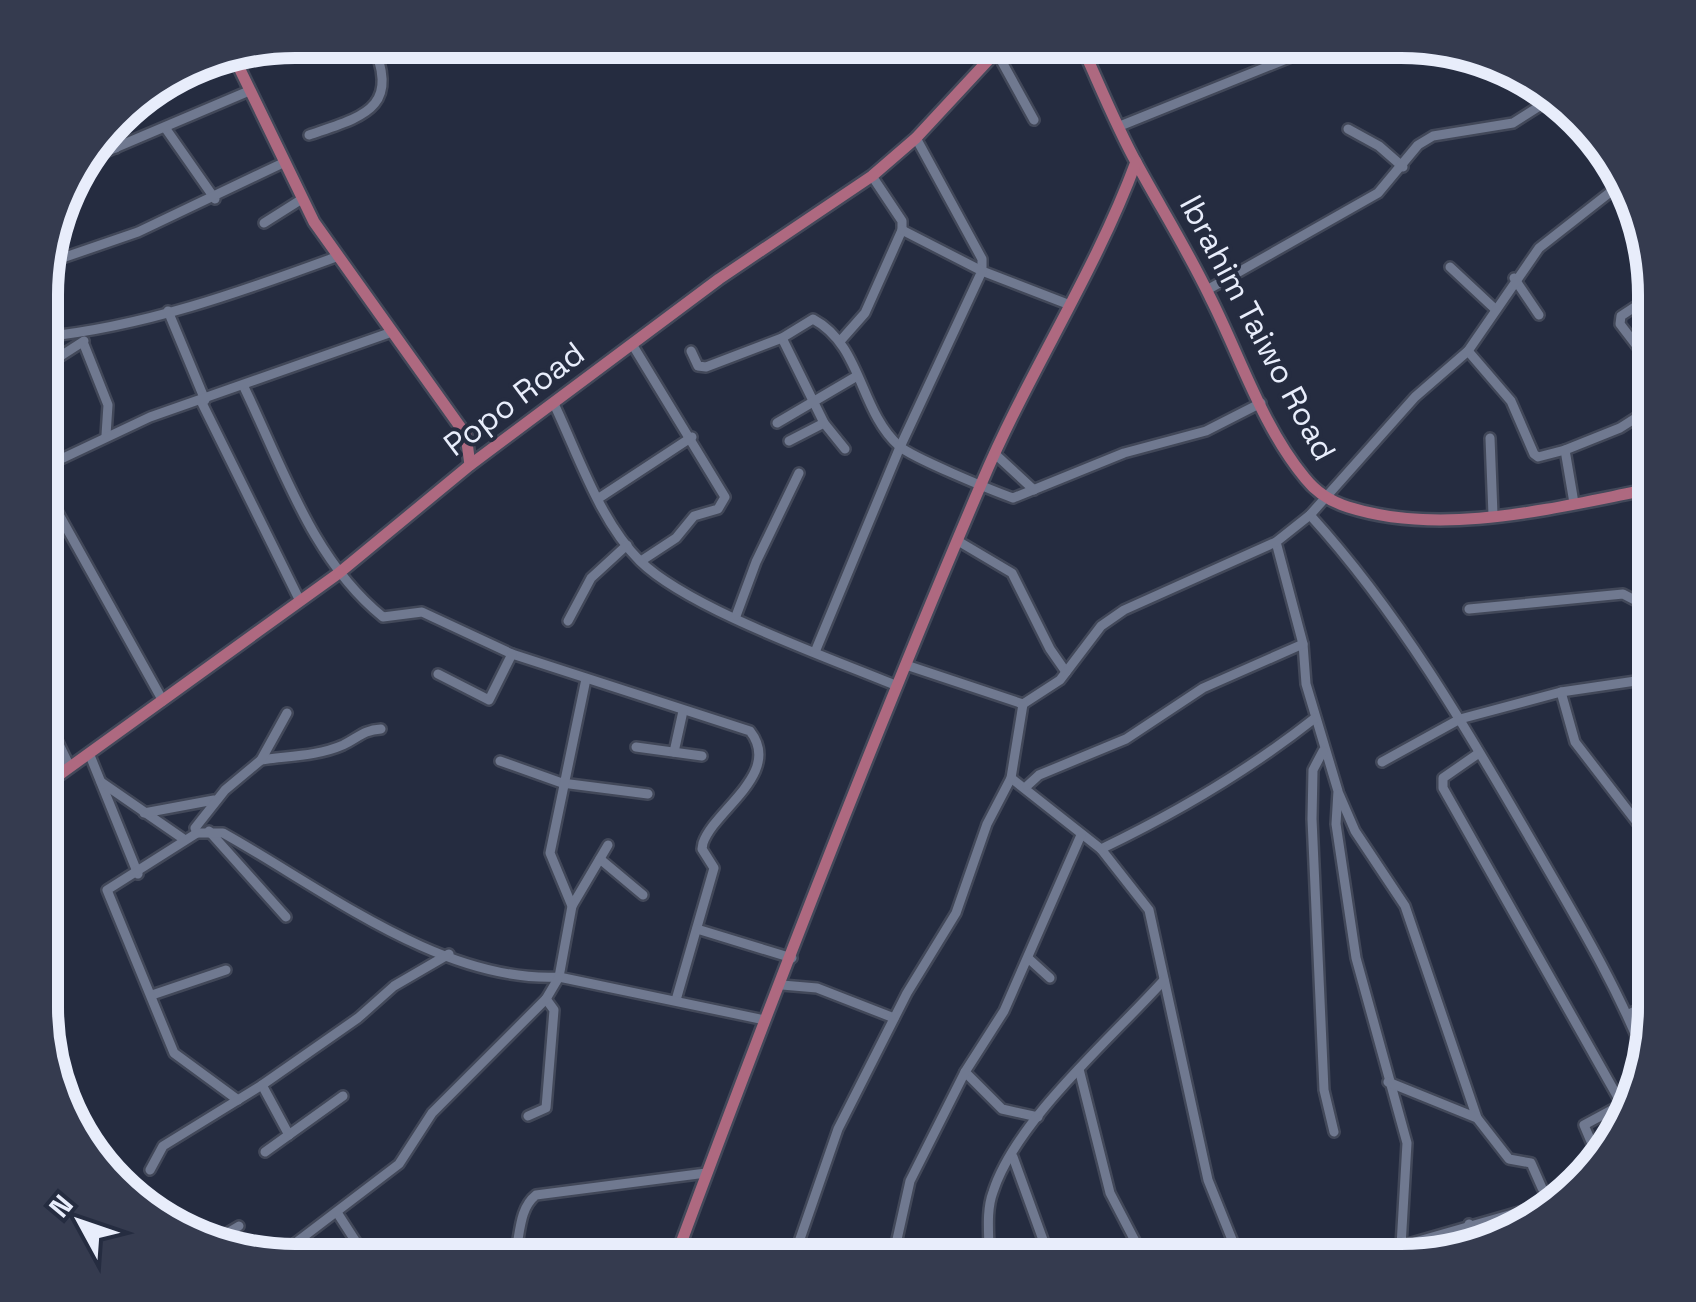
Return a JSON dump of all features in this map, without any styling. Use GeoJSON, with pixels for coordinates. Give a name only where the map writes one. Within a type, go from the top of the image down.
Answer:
{"type":"FeatureCollection","features":[{"type":"Feature","properties":{"kind":"main road","name":"Popo Road"},"geometry":{"type":"LineString","coordinates":[[58,776],[339,573],[470,465],[632,344],[872,176],[916,138],[990,58]]}},
{"type":"Feature","properties":{"kind":"main road","name":"Ibrahim Taiwo Road"},"geometry":{"type":"LineString","coordinates":[[1088,58],[1136,162],[1207,290],[1260,403],[1296,466],[1324,496],[1348,507],[1393,516],[1493,515],[1638,491]]}},
{"type":"Feature","properties":{"kind":"main road"},"geometry":{"type":"LineString","coordinates":[[238,65],[284,163],[336,257],[466,434],[483,445],[499,444]]}},
{"type":"Feature","properties":{"kind":"main road"},"geometry":{"type":"LineString","coordinates":[[681,1244],[897,686],[982,482],[1136,162]]}},
{"type":"Feature","properties":{"kind":"main road"},"geometry":{"type":"LineString","coordinates":[[466,434],[470,465]]}},
{"type":"Feature","properties":{"kind":"street"},"geometry":{"type":"LineString","coordinates":[[309,135],[362,116],[378,100],[382,70],[378,58]]}},
{"type":"Feature","properties":{"kind":"street"},"geometry":{"type":"LineString","coordinates":[[1000,58],[1034,120]]}},
{"type":"Feature","properties":{"kind":"street"},"geometry":{"type":"LineString","coordinates":[[1120,126],[1290,58]]}},
{"type":"Feature","properties":{"kind":"street"},"geometry":{"type":"LineString","coordinates":[[106,152],[249,91]]}},
{"type":"Feature","properties":{"kind":"street"},"geometry":{"type":"LineString","coordinates":[[1207,290],[1378,193],[1418,145],[1433,136],[1513,124],[1542,104]]}},
{"type":"Feature","properties":{"kind":"street"},"geometry":{"type":"LineString","coordinates":[[166,129],[215,199]]}},
{"type":"Feature","properties":{"kind":"street"},"geometry":{"type":"LineString","coordinates":[[1348,129],[1380,146],[1403,167]]}},
{"type":"Feature","properties":{"kind":"street"},"geometry":{"type":"LineString","coordinates":[[815,652],[900,447],[982,271],[982,259],[916,138]]}},
{"type":"Feature","properties":{"kind":"street"},"geometry":{"type":"LineString","coordinates":[[113,143],[116,148]]}},
{"type":"Feature","properties":{"kind":"street"},"geometry":{"type":"LineString","coordinates":[[61,258],[215,199],[284,163]]}},
{"type":"Feature","properties":{"kind":"street"},"geometry":{"type":"LineString","coordinates":[[842,339],[865,312],[902,230],[902,221],[872,176]]}},
{"type":"Feature","properties":{"kind":"street"},"geometry":{"type":"LineString","coordinates":[[906,666],[1023,704],[1048,691],[1101,626],[1124,610],[1276,542],[1310,515],[1415,397],[1468,351],[1538,248],[1614,189]]}},
{"type":"Feature","properties":{"kind":"street"},"geometry":{"type":"LineString","coordinates":[[264,222],[302,198]]}},
{"type":"Feature","properties":{"kind":"street"},"geometry":{"type":"LineString","coordinates":[[902,230],[982,271],[1070,305]]}},
{"type":"Feature","properties":{"kind":"street"},"geometry":{"type":"LineString","coordinates":[[58,357],[84,338],[168,311],[226,298],[336,257]]}},
{"type":"Feature","properties":{"kind":"street"},"geometry":{"type":"LineString","coordinates":[[1450,268],[1494,309]]}},
{"type":"Feature","properties":{"kind":"street"},"geometry":{"type":"LineString","coordinates":[[1514,278],[1539,314]]}},
{"type":"Feature","properties":{"kind":"street"},"geometry":{"type":"LineString","coordinates":[[1638,302],[1622,316],[1620,324],[1638,348]]}},
{"type":"Feature","properties":{"kind":"street"},"geometry":{"type":"LineString","coordinates":[[168,311],[203,401],[300,602]]}},
{"type":"Feature","properties":{"kind":"street"},"geometry":{"type":"LineString","coordinates":[[691,351],[698,366],[706,367],[782,338],[813,319],[842,339],[857,376],[900,447],[1013,498],[1124,453],[1206,431],[1260,403]]}},
{"type":"Feature","properties":{"kind":"street"},"geometry":{"type":"LineString","coordinates":[[58,460],[106,436],[392,332]]}},
{"type":"Feature","properties":{"kind":"street"},"geometry":{"type":"LineString","coordinates":[[58,337],[84,338]]}},
{"type":"Feature","properties":{"kind":"street"},"geometry":{"type":"LineString","coordinates":[[84,338],[108,405],[106,436]]}},
{"type":"Feature","properties":{"kind":"street"},"geometry":{"type":"LineString","coordinates":[[782,338],[824,423],[845,449]]}},
{"type":"Feature","properties":{"kind":"street"},"geometry":{"type":"LineString","coordinates":[[632,344],[725,497],[718,509],[694,516],[676,538],[641,562]]}},
{"type":"Feature","properties":{"kind":"street"},"geometry":{"type":"LineString","coordinates":[[1468,351],[1511,401],[1538,457],[1620,428],[1638,416]]}},
{"type":"Feature","properties":{"kind":"street"},"geometry":{"type":"LineString","coordinates":[[777,423],[814,405],[857,376]]}},
{"type":"Feature","properties":{"kind":"street"},"geometry":{"type":"LineString","coordinates":[[244,385],[319,543],[339,573],[383,617],[422,612],[512,654],[750,731],[758,745],[751,782],[727,806],[703,843],[702,849],[714,868],[676,1000]]}},
{"type":"Feature","properties":{"kind":"street"},"geometry":{"type":"LineString","coordinates":[[554,406],[599,498],[641,562],[736,616],[897,686]]}},
{"type":"Feature","properties":{"kind":"street"},"geometry":{"type":"LineString","coordinates":[[789,441],[824,423]]}},
{"type":"Feature","properties":{"kind":"street"},"geometry":{"type":"LineString","coordinates":[[599,498],[692,438]]}},
{"type":"Feature","properties":{"kind":"street"},"geometry":{"type":"LineString","coordinates":[[1490,438],[1493,515]]}},
{"type":"Feature","properties":{"kind":"street"},"geometry":{"type":"LineString","coordinates":[[1565,450],[1574,503]]}},
{"type":"Feature","properties":{"kind":"street"},"geometry":{"type":"LineString","coordinates":[[994,454],[1034,490]]}},
{"type":"Feature","properties":{"kind":"street"},"geometry":{"type":"LineString","coordinates":[[736,616],[756,562],[799,473]]}},
{"type":"Feature","properties":{"kind":"street"},"geometry":{"type":"LineString","coordinates":[[58,513],[162,701]]}},
{"type":"Feature","properties":{"kind":"street"},"geometry":{"type":"LineString","coordinates":[[1310,515],[1393,612],[1596,949],[1636,1035]]}},
{"type":"Feature","properties":{"kind":"street"},"geometry":{"type":"LineString","coordinates":[[958,541],[1012,573],[1050,650],[1066,672]]}},
{"type":"Feature","properties":{"kind":"street"},"geometry":{"type":"LineString","coordinates":[[1276,542],[1303,644],[1306,684],[1338,792],[1355,831],[1405,906],[1477,1118],[1509,1159],[1532,1163],[1548,1193]]}},
{"type":"Feature","properties":{"kind":"street"},"geometry":{"type":"LineString","coordinates":[[568,621],[591,578],[627,545]]}},
{"type":"Feature","properties":{"kind":"street"},"geometry":{"type":"LineString","coordinates":[[1469,609],[1624,594],[1638,601]]}},
{"type":"Feature","properties":{"kind":"street"},"geometry":{"type":"LineString","coordinates":[[1027,786],[1039,776],[1126,739],[1203,688],[1303,644]]}},
{"type":"Feature","properties":{"kind":"street"},"geometry":{"type":"LineString","coordinates":[[438,674],[489,700],[496,695],[512,654]]}},
{"type":"Feature","properties":{"kind":"street"},"geometry":{"type":"LineString","coordinates":[[572,906],[550,853],[586,680]]}},
{"type":"Feature","properties":{"kind":"street"},"geometry":{"type":"LineString","coordinates":[[1382,762],[1460,719],[1561,692],[1638,681]]}},
{"type":"Feature","properties":{"kind":"street"},"geometry":{"type":"LineString","coordinates":[[1561,692],[1576,742],[1638,824]]}},
{"type":"Feature","properties":{"kind":"street"},"geometry":{"type":"LineString","coordinates":[[798,1244],[838,1129],[894,1018],[956,913],[987,824],[1011,778],[1023,704]]}},
{"type":"Feature","properties":{"kind":"street"},"geometry":{"type":"LineString","coordinates":[[674,752],[682,711]]}},
{"type":"Feature","properties":{"kind":"street"},"geometry":{"type":"LineString","coordinates":[[197,833],[195,828],[216,800],[261,760],[287,713]]}},
{"type":"Feature","properties":{"kind":"street"},"geometry":{"type":"LineString","coordinates":[[1101,849],[1177,813],[1261,761],[1316,718]]}},
{"type":"Feature","properties":{"kind":"street"},"geometry":{"type":"LineString","coordinates":[[261,760],[316,753],[346,744],[364,730],[381,729]]}},
{"type":"Feature","properties":{"kind":"street"},"geometry":{"type":"LineString","coordinates":[[58,742],[70,767]]}},
{"type":"Feature","properties":{"kind":"street"},"geometry":{"type":"LineString","coordinates":[[636,747],[702,756]]}},
{"type":"Feature","properties":{"kind":"street"},"geometry":{"type":"LineString","coordinates":[[1324,750],[1313,770],[1312,818],[1324,1090],[1334,1132]]}},
{"type":"Feature","properties":{"kind":"street"},"geometry":{"type":"LineString","coordinates":[[89,753],[138,874]]}},
{"type":"Feature","properties":{"kind":"street"},"geometry":{"type":"LineString","coordinates":[[1479,753],[1443,778],[1443,788],[1618,1101]]}},
{"type":"Feature","properties":{"kind":"street"},"geometry":{"type":"LineString","coordinates":[[500,761],[562,784],[648,794]]}},
{"type":"Feature","properties":{"kind":"street"},"geometry":{"type":"LineString","coordinates":[[1011,778],[1027,786],[1101,849],[1149,910],[1188,1072],[1208,1180],[1234,1244]]}},
{"type":"Feature","properties":{"kind":"street"},"geometry":{"type":"LineString","coordinates":[[101,782],[184,840]]}},
{"type":"Feature","properties":{"kind":"street"},"geometry":{"type":"LineString","coordinates":[[1338,792],[1336,824],[1356,958],[1407,1143],[1401,1244]]}},
{"type":"Feature","properties":{"kind":"street"},"geometry":{"type":"LineString","coordinates":[[144,813],[216,800]]}},
{"type":"Feature","properties":{"kind":"street"},"geometry":{"type":"LineString","coordinates":[[209,832],[286,917]]}},
{"type":"Feature","properties":{"kind":"street"},"geometry":{"type":"LineString","coordinates":[[238,1100],[174,1053],[107,893],[109,888],[138,874],[197,833],[223,833],[387,931],[523,979],[560,977],[765,1020]]}},
{"type":"Feature","properties":{"kind":"street"},"geometry":{"type":"LineString","coordinates":[[896,1244],[910,1181],[965,1072],[1004,1012],[1081,835]]}},
{"type":"Feature","properties":{"kind":"street"},"geometry":{"type":"LineString","coordinates":[[296,1244],[399,1164],[432,1114],[546,999],[560,977],[572,906],[608,845]]}},
{"type":"Feature","properties":{"kind":"street"},"geometry":{"type":"LineString","coordinates":[[600,859],[643,894]]}},
{"type":"Feature","properties":{"kind":"street"},"geometry":{"type":"LineString","coordinates":[[697,929],[792,958]]}},
{"type":"Feature","properties":{"kind":"street"},"geometry":{"type":"LineString","coordinates":[[150,1170],[164,1146],[262,1085],[358,1018],[394,986],[449,954]]}},
{"type":"Feature","properties":{"kind":"street"},"geometry":{"type":"LineString","coordinates":[[1028,958],[1050,978]]}},
{"type":"Feature","properties":{"kind":"street"},"geometry":{"type":"LineString","coordinates":[[152,994],[226,970]]}},
{"type":"Feature","properties":{"kind":"street"},"geometry":{"type":"LineString","coordinates":[[990,1244],[993,1191],[1038,1117],[1164,980]]}},
{"type":"Feature","properties":{"kind":"street"},"geometry":{"type":"LineString","coordinates":[[782,985],[817,988],[894,1018]]}},
{"type":"Feature","properties":{"kind":"street"},"geometry":{"type":"LineString","coordinates":[[528,1116],[546,1108],[554,1010],[546,999]]}},
{"type":"Feature","properties":{"kind":"street"},"geometry":{"type":"LineString","coordinates":[[1628,1014],[1638,1009]]}},
{"type":"Feature","properties":{"kind":"street"},"geometry":{"type":"LineString","coordinates":[[1080,1069],[1110,1193],[1137,1244]]}},
{"type":"Feature","properties":{"kind":"street"},"geometry":{"type":"LineString","coordinates":[[965,1072],[1002,1109],[1038,1117]]}},
{"type":"Feature","properties":{"kind":"street"},"geometry":{"type":"LineString","coordinates":[[1388,1082],[1477,1118]]}},
{"type":"Feature","properties":{"kind":"street"},"geometry":{"type":"LineString","coordinates":[[262,1085],[289,1136]]}},
{"type":"Feature","properties":{"kind":"street"},"geometry":{"type":"LineString","coordinates":[[264,1152],[342,1096]]}},
{"type":"Feature","properties":{"kind":"street"},"geometry":{"type":"LineString","coordinates":[[1593,1146],[1584,1125],[1615,1109]]}},
{"type":"Feature","properties":{"kind":"street"},"geometry":{"type":"LineString","coordinates":[[1012,1157],[1044,1244]]}},
{"type":"Feature","properties":{"kind":"street"},"geometry":{"type":"LineString","coordinates":[[519,1244],[522,1211],[536,1195],[706,1174]]}},
{"type":"Feature","properties":{"kind":"street"},"geometry":{"type":"LineString","coordinates":[[1409,1243],[1524,1210]]}},
{"type":"Feature","properties":{"kind":"street"},"geometry":{"type":"LineString","coordinates":[[338,1214],[357,1244]]}},
{"type":"Feature","properties":{"kind":"street"},"geometry":{"type":"LineString","coordinates":[[1470,1224],[1475,1232]]}},
{"type":"Feature","properties":{"kind":"street"},"geometry":{"type":"LineString","coordinates":[[226,1234],[238,1226]]}}]}
